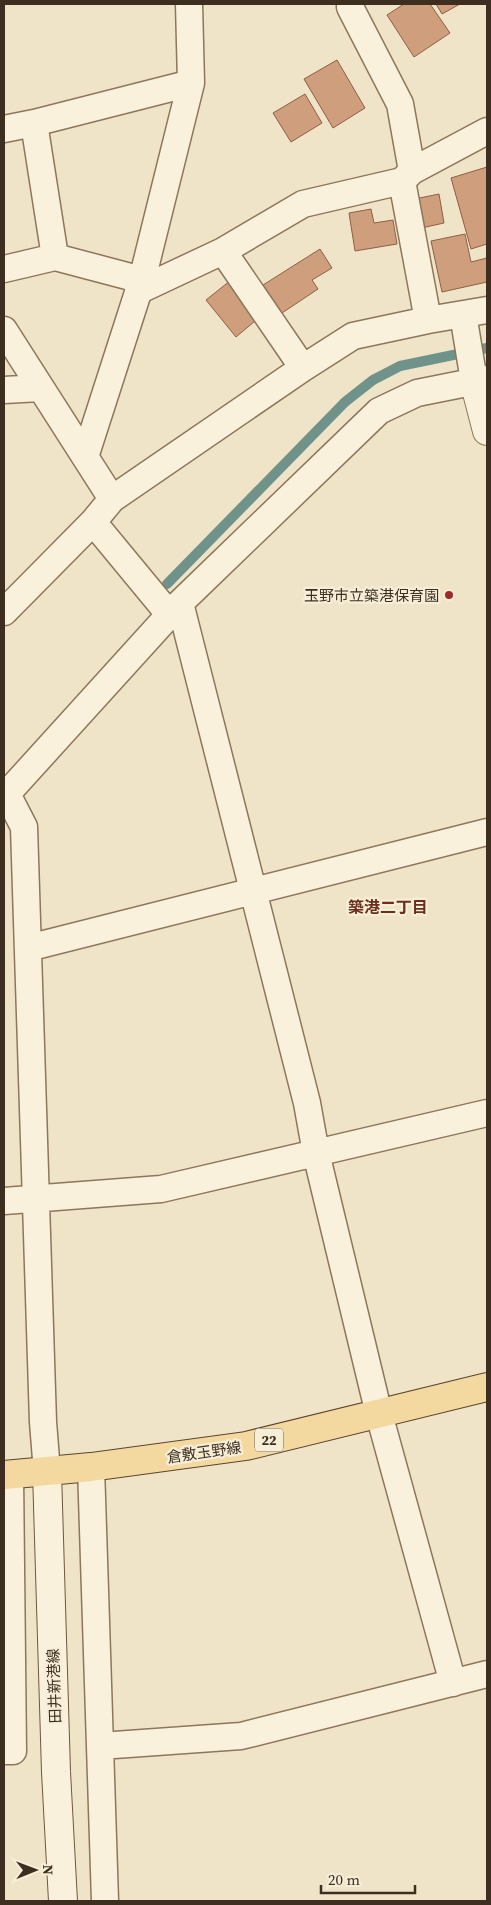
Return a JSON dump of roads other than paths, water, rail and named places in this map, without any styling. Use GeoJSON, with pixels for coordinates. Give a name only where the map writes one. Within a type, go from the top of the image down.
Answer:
{"type":"FeatureCollection","features":[{"type":"Feature","properties":{"kind":"main road"},"geometry":{"type":"LineString","coordinates":[[475,366],[487,431]]}},
{"type":"Feature","properties":{"kind":"main road","name":"倉敷玉野線"},"geometry":{"type":"LineString","coordinates":[[7,1475],[91,1467],[246,1446],[487,1387]]}},
{"type":"Feature","properties":{"kind":"main road","name":"田井新港線"},"geometry":{"type":"LineString","coordinates":[[47,1472],[56,1772],[63,1901]]}},
{"type":"Feature","properties":{"kind":"street"},"geometry":{"type":"LineString","coordinates":[[85,457],[140,286],[191,83],[190,4]]}},
{"type":"Feature","properties":{"kind":"street"},"geometry":{"type":"LineString","coordinates":[[350,6],[400,104],[407,176],[428,320]]}},
{"type":"Feature","properties":{"kind":"street"},"geometry":{"type":"LineString","coordinates":[[4,129],[191,83]]}},
{"type":"Feature","properties":{"kind":"street"},"geometry":{"type":"LineString","coordinates":[[34,123],[55,257]]}},
{"type":"Feature","properties":{"kind":"street"},"geometry":{"type":"LineString","coordinates":[[4,269],[55,257],[140,286],[223,251],[303,204],[407,176],[487,131]]}},
{"type":"Feature","properties":{"kind":"street"},"geometry":{"type":"LineString","coordinates":[[223,251],[302,368]]}},
{"type":"Feature","properties":{"kind":"street"},"geometry":{"type":"LineString","coordinates":[[4,612],[93,522],[112,499],[302,368],[353,336],[475,312],[475,366],[379,411],[175,608],[5,795],[24,827],[43,1422],[47,1472]]}},
{"type":"Feature","properties":{"kind":"street"},"geometry":{"type":"LineString","coordinates":[[4,330],[112,499]]}},
{"type":"Feature","properties":{"kind":"street"},"geometry":{"type":"LineString","coordinates":[[4,390],[41,388]]}},
{"type":"Feature","properties":{"kind":"street"},"geometry":{"type":"LineString","coordinates":[[93,522],[175,608],[254,891],[307,1103],[316,1153],[379,1414],[452,1683]]}},
{"type":"Feature","properties":{"kind":"street"},"geometry":{"type":"LineString","coordinates":[[28,948],[487,832]]}},
{"type":"Feature","properties":{"kind":"street"},"geometry":{"type":"LineString","coordinates":[[4,1200],[161,1189],[487,1112]]}},
{"type":"Feature","properties":{"kind":"street"},"geometry":{"type":"LineString","coordinates":[[91,1467],[105,1901]]}},
{"type":"Feature","properties":{"kind":"street"},"geometry":{"type":"LineString","coordinates":[[4,1751],[13,1751],[7,1475]]}},
{"type":"Feature","properties":{"kind":"street"},"geometry":{"type":"LineString","coordinates":[[100,1746],[241,1736],[487,1674]]}},
{"type":"Feature","properties":{"kind":"waterway"},"geometry":{"type":"LineString","coordinates":[[167,584],[345,402],[373,380],[400,366],[487,348]]}},
{"type":"Feature","properties":{"kind":"place","name":"玉野市立築港保育園"},"geometry":{"type":"Point","coordinates":[449,595]}},
{"type":"Feature","properties":{"kind":"district","name":"築港二丁目"},"geometry":{"type":"Point","coordinates":[388,907]}}]}
